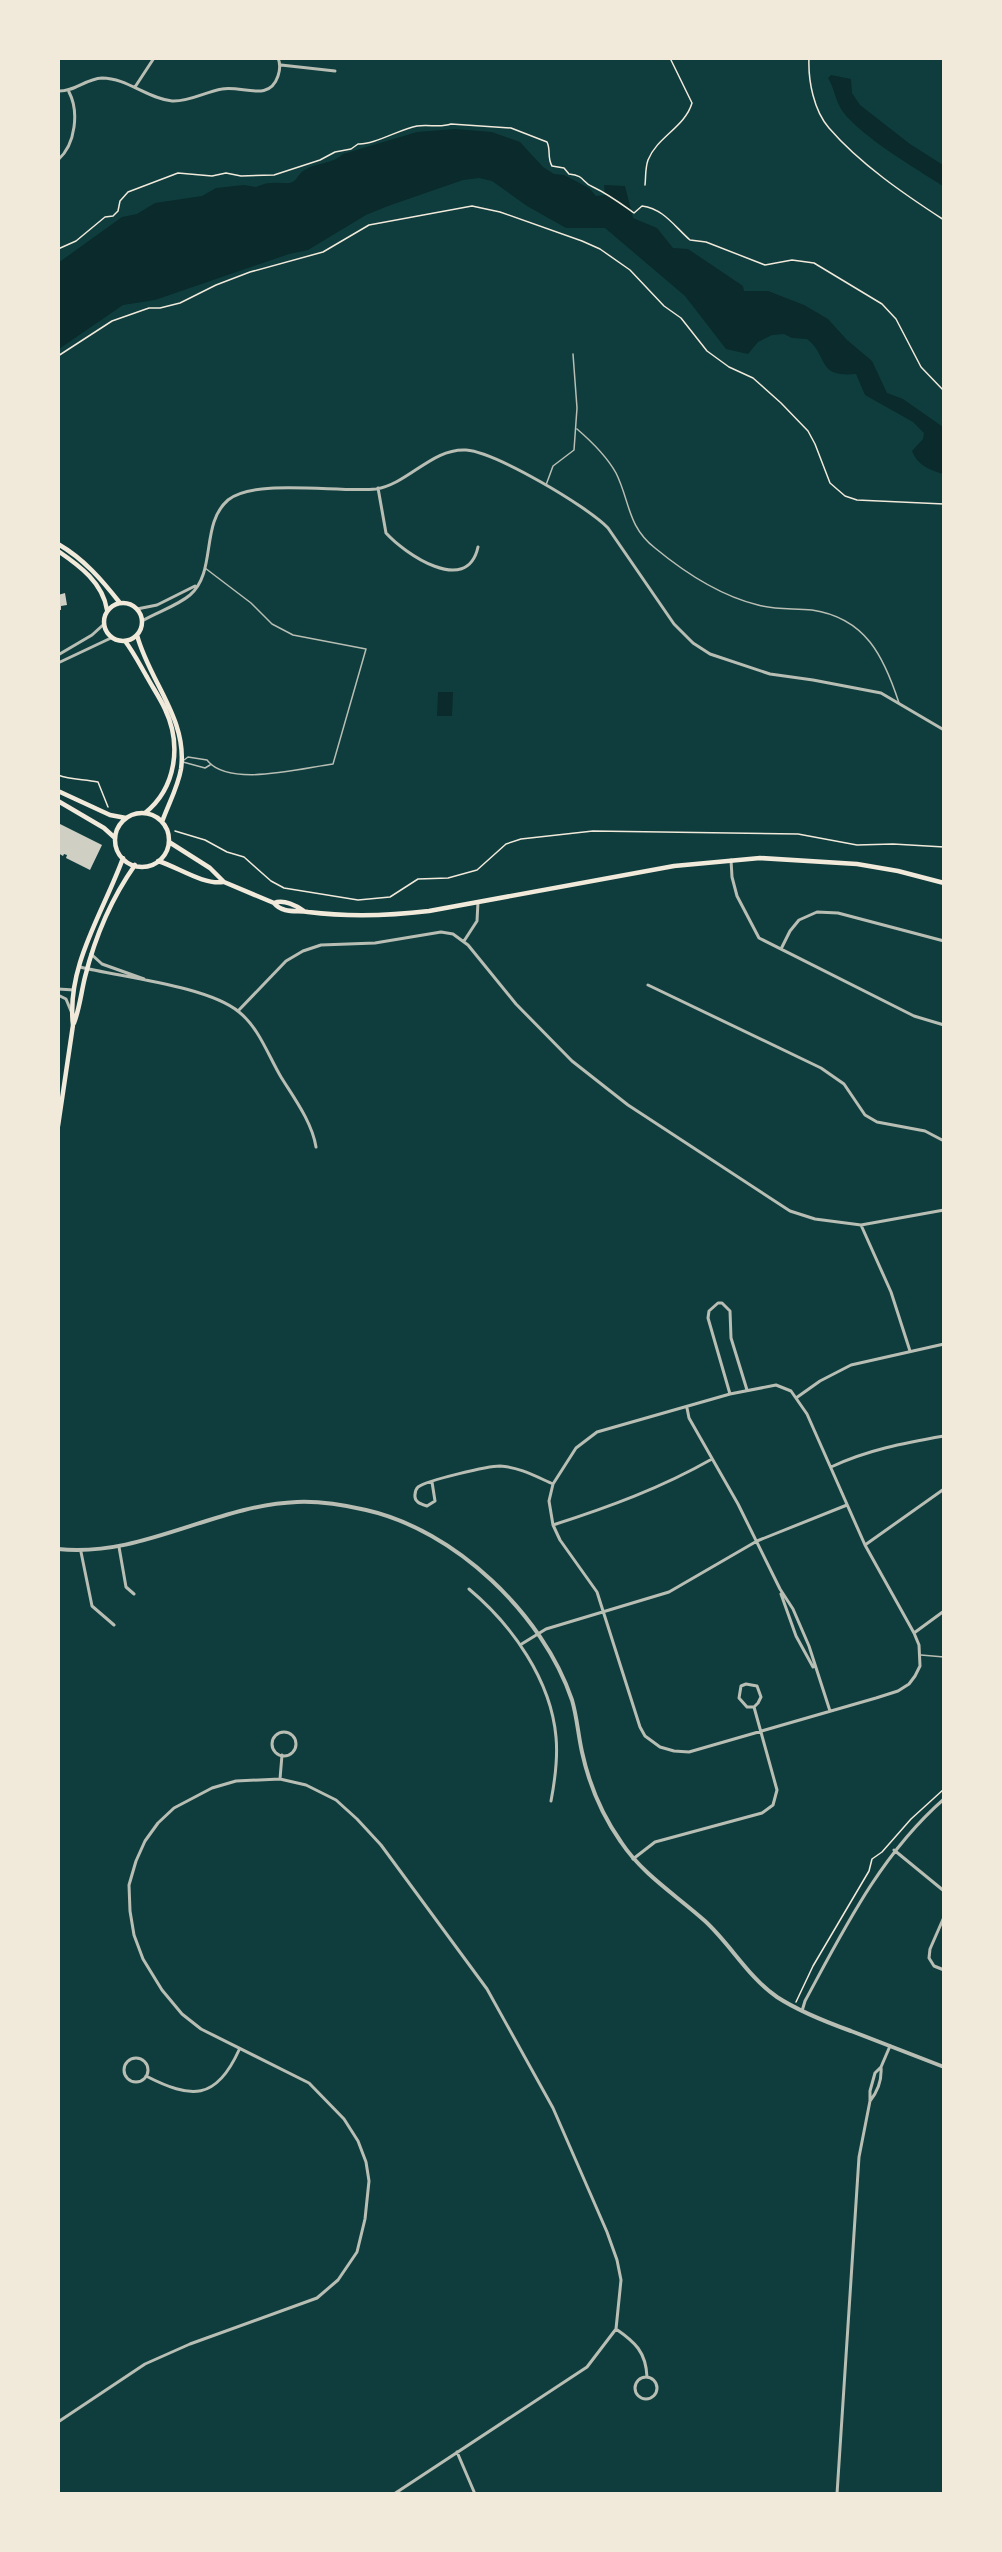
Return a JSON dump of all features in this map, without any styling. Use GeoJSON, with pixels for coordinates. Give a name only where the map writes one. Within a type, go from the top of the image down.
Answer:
{"type":"FeatureCollection","features":[{"type":"Feature","properties":{"kind":"main road"},"geometry":{"type":"LineString","coordinates":[[58,544],[74,553],[94,571],[120,603]]}},
{"type":"Feature","properties":{"kind":"main road"},"geometry":{"type":"LineString","coordinates":[[58,551],[74,562],[99,587],[107,610],[103,625],[111,638],[125,641],[137,635]]}},
{"type":"Feature","properties":{"kind":"main road"},"geometry":{"type":"LineString","coordinates":[[107,610],[120,603],[126,603],[137,609],[142,621],[137,635],[141,649],[177,724],[182,761],[180,773],[162,822]]}},
{"type":"Feature","properties":{"kind":"main road"},"geometry":{"type":"LineString","coordinates":[[58,791],[110,815],[126,818],[145,813],[158,803],[165,792],[175,759],[174,741],[165,707],[125,641]]}},
{"type":"Feature","properties":{"kind":"main road"},"geometry":{"type":"LineString","coordinates":[[58,801],[104,828],[115,838]]}},
{"type":"Feature","properties":{"kind":"main road"},"geometry":{"type":"LineString","coordinates":[[126,818],[115,838],[118,852],[135,866],[151,865],[158,861],[169,842],[162,822],[145,813]]}},
{"type":"Feature","properties":{"kind":"main road"},"geometry":{"type":"LineString","coordinates":[[169,842],[210,868],[224,882],[274,903],[279,901],[304,911],[341,916],[392,915],[478,902],[674,866],[731,860],[784,858],[857,864],[898,871],[944,883]]}},
{"type":"Feature","properties":{"kind":"main road"},"geometry":{"type":"LineString","coordinates":[[73,1025],[71,1011],[80,967],[94,924],[123,858]]}},
{"type":"Feature","properties":{"kind":"main road"},"geometry":{"type":"LineString","coordinates":[[158,861],[204,879],[217,883],[224,882]]}},
{"type":"Feature","properties":{"kind":"main road"},"geometry":{"type":"LineString","coordinates":[[58,1126],[73,1025],[79,1010],[91,954],[110,906],[135,866]]}},
{"type":"Feature","properties":{"kind":"street"},"geometry":{"type":"LineString","coordinates":[[135,87],[153,58]]}},
{"type":"Feature","properties":{"kind":"street"},"geometry":{"type":"LineString","coordinates":[[58,91],[69,92],[87,82],[103,78],[171,101],[181,101],[230,88],[260,92],[272,88],[275,84],[281,65],[278,58]]}},
{"type":"Feature","properties":{"kind":"street"},"geometry":{"type":"LineString","coordinates":[[281,65],[335,71]]}},
{"type":"Feature","properties":{"kind":"street"},"geometry":{"type":"LineString","coordinates":[[58,160],[68,148],[73,126],[74,101],[69,92]]}},
{"type":"Feature","properties":{"kind":"street"},"geometry":{"type":"LineString","coordinates":[[142,621],[192,594],[204,567],[217,515],[228,500],[243,492],[270,489],[345,491],[378,488],[397,482],[435,459],[454,451],[475,451],[519,471],[596,515],[608,528],[674,624],[693,643],[710,654],[770,674],[881,693],[944,730]]}},
{"type":"Feature","properties":{"kind":"street"},"geometry":{"type":"LineString","coordinates":[[378,488],[386,533],[418,559],[440,568],[461,568],[470,564],[476,556],[478,547]]}},
{"type":"Feature","properties":{"kind":"street"},"geometry":{"type":"LineString","coordinates":[[137,609],[163,602],[197,585]]}},
{"type":"Feature","properties":{"kind":"street"},"geometry":{"type":"LineString","coordinates":[[58,655],[92,635],[103,625]]}},
{"type":"Feature","properties":{"kind":"street"},"geometry":{"type":"LineString","coordinates":[[58,663],[111,638]]}},
{"type":"Feature","properties":{"kind":"street"},"geometry":{"type":"LineString","coordinates":[[731,860],[732,877],[746,915],[759,938],[914,1016],[944,1025]]}},
{"type":"Feature","properties":{"kind":"street"},"geometry":{"type":"LineString","coordinates":[[464,941],[477,921],[478,902]]}},
{"type":"Feature","properties":{"kind":"street"},"geometry":{"type":"LineString","coordinates":[[781,949],[790,931],[799,920],[817,912],[838,913],[944,942]]}},
{"type":"Feature","properties":{"kind":"street"},"geometry":{"type":"LineString","coordinates":[[238,1011],[286,961],[303,951],[321,945],[375,943],[441,932],[453,934],[464,941],[516,1004],[572,1061],[628,1105],[790,1211],[815,1219],[861,1225],[944,1210]]}},
{"type":"Feature","properties":{"kind":"street"},"geometry":{"type":"LineString","coordinates":[[91,954],[102,964],[157,983]]}},
{"type":"Feature","properties":{"kind":"street"},"geometry":{"type":"LineString","coordinates":[[80,967],[157,983],[216,999],[238,1011],[255,1030],[304,1115],[316,1147]]}},
{"type":"Feature","properties":{"kind":"street"},"geometry":{"type":"LineString","coordinates":[[648,985],[821,1068],[844,1084],[865,1115],[876,1122],[925,1131],[944,1141]]}},
{"type":"Feature","properties":{"kind":"street"},"geometry":{"type":"LineString","coordinates":[[58,989],[74,990]]}},
{"type":"Feature","properties":{"kind":"street"},"geometry":{"type":"LineString","coordinates":[[58,995],[66,999],[71,1011]]}},
{"type":"Feature","properties":{"kind":"street"},"geometry":{"type":"LineString","coordinates":[[861,1225],[891,1292],[910,1352]]}},
{"type":"Feature","properties":{"kind":"street"},"geometry":{"type":"LineString","coordinates":[[730,1394],[708,1318],[709,1311],[718,1303],[722,1303],[730,1311],[731,1338],[747,1390]]}},
{"type":"Feature","properties":{"kind":"street"},"geometry":{"type":"LineString","coordinates":[[796,1398],[820,1381],[851,1365],[944,1344]]}},
{"type":"Feature","properties":{"kind":"street"},"geometry":{"type":"LineString","coordinates":[[776,1385],[791,1391],[796,1398],[807,1414],[865,1545],[914,1633],[920,1654],[920,1666],[909,1684],[898,1691],[689,1752],[660,1748],[645,1736],[640,1727],[604,1612],[591,1581],[560,1540],[553,1525],[549,1507],[553,1484],[576,1448],[586,1438],[597,1432],[730,1394],[776,1385]]}},
{"type":"Feature","properties":{"kind":"street"},"geometry":{"type":"LineString","coordinates":[[686,1407],[689,1418],[780,1589],[793,1609],[809,1646],[814,1668],[830,1712]]}},
{"type":"Feature","properties":{"kind":"street"},"geometry":{"type":"LineString","coordinates":[[831,1467],[857,1455],[887,1446],[944,1436]]}},
{"type":"Feature","properties":{"kind":"street"},"geometry":{"type":"LineString","coordinates":[[553,1525],[592,1514],[650,1492],[712,1459]]}},
{"type":"Feature","properties":{"kind":"street"},"geometry":{"type":"LineString","coordinates":[[432,1482],[435,1501],[427,1506],[420,1504],[415,1499],[416,1488],[432,1482],[500,1466],[553,1484]]}},
{"type":"Feature","properties":{"kind":"street"},"geometry":{"type":"LineString","coordinates":[[865,1545],[944,1489]]}},
{"type":"Feature","properties":{"kind":"street"},"geometry":{"type":"LineString","coordinates":[[58,1549],[81,1552],[119,1547],[244,1511],[297,1502],[334,1504],[368,1511],[400,1522],[441,1541],[494,1582],[538,1633],[558,1668],[570,1696],[582,1751],[601,1809],[633,1858],[653,1880],[704,1920],[761,1983],[776,1996],[802,2011],[944,2067]]}},
{"type":"Feature","properties":{"kind":"street"},"geometry":{"type":"LineString","coordinates":[[520,1645],[538,1633],[669,1592],[757,1542],[847,1505]]}},
{"type":"Feature","properties":{"kind":"street"},"geometry":{"type":"LineString","coordinates":[[119,1547],[126,1587],[134,1594]]}},
{"type":"Feature","properties":{"kind":"street"},"geometry":{"type":"LineString","coordinates":[[81,1552],[92,1606],[114,1625]]}},
{"type":"Feature","properties":{"kind":"street"},"geometry":{"type":"LineString","coordinates":[[469,1589],[486,1603],[520,1645],[536,1672],[552,1714],[556,1737],[557,1767],[551,1801]]}},
{"type":"Feature","properties":{"kind":"street"},"geometry":{"type":"LineString","coordinates":[[780,1589],[783,1606],[814,1668]]}},
{"type":"Feature","properties":{"kind":"street"},"geometry":{"type":"LineString","coordinates":[[914,1633],[944,1611]]}},
{"type":"Feature","properties":{"kind":"street"},"geometry":{"type":"LineString","coordinates":[[746,1684],[757,1686],[760,1691],[758,1703],[754,1707],[747,1707],[739,1698],[741,1686],[746,1684]]}},
{"type":"Feature","properties":{"kind":"street"},"geometry":{"type":"LineString","coordinates":[[633,1858],[655,1842],[762,1813],[773,1805],[777,1790],[754,1707]]}},
{"type":"Feature","properties":{"kind":"street"},"geometry":{"type":"LineString","coordinates":[[278,1733],[289,1733],[296,1742],[295,1747],[287,1755],[282,1755],[277,1753],[272,1743],[278,1733]]}},
{"type":"Feature","properties":{"kind":"street"},"geometry":{"type":"LineString","coordinates":[[280,1779],[282,1755]]}},
{"type":"Feature","properties":{"kind":"street"},"geometry":{"type":"LineString","coordinates":[[59,2420],[145,2364],[190,2344],[317,2298],[338,2280],[357,2252],[365,2219],[369,2181],[366,2162],[358,2141],[344,2119],[309,2083],[239,2050],[201,2029],[182,2014],[162,1990],[143,1959],[134,1935],[130,1911],[129,1885],[145,1841],[158,1823],[174,1808],[191,1798],[228,1783],[280,1779],[306,1785],[336,1800],[357,1819],[381,1845],[487,1989],[553,2108],[608,2232],[621,2280],[615,2329],[587,2367],[394,2493]]}},
{"type":"Feature","properties":{"kind":"street"},"geometry":{"type":"LineString","coordinates":[[802,2011],[805,2001],[853,1914],[894,1850],[944,1799]]}},
{"type":"Feature","properties":{"kind":"street"},"geometry":{"type":"LineString","coordinates":[[894,1850],[944,1891]]}},
{"type":"Feature","properties":{"kind":"street"},"geometry":{"type":"LineString","coordinates":[[944,1917],[930,1949],[929,1958],[934,1966],[944,1970]]}},
{"type":"Feature","properties":{"kind":"street"},"geometry":{"type":"LineString","coordinates":[[837,2493],[855,2186],[870,2091],[875,2073],[881,2067],[890,2046]]}},
{"type":"Feature","properties":{"kind":"street"},"geometry":{"type":"LineString","coordinates":[[146,2076],[170,2089],[186,2093],[197,2092],[221,2079],[231,2067],[239,2050]]}},
{"type":"Feature","properties":{"kind":"street"},"geometry":{"type":"LineString","coordinates":[[132,2059],[144,2061],[147,2068],[146,2076],[136,2082],[130,2080],[124,2071],[126,2064],[132,2059]]}},
{"type":"Feature","properties":{"kind":"street"},"geometry":{"type":"LineString","coordinates":[[870,2101],[882,2077],[881,2067]]}},
{"type":"Feature","properties":{"kind":"street"},"geometry":{"type":"LineString","coordinates":[[615,2329],[632,2340],[642,2352],[647,2377]]}},
{"type":"Feature","properties":{"kind":"street"},"geometry":{"type":"LineString","coordinates":[[647,2377],[652,2379],[657,2390],[655,2395],[645,2400],[639,2398],[634,2387],[636,2382],[647,2377]]}},
{"type":"Feature","properties":{"kind":"street"},"geometry":{"type":"LineString","coordinates":[[457,2452],[475,2493]]}},
{"type":"Feature","properties":{"kind":"lane"},"geometry":{"type":"LineString","coordinates":[[545,485],[554,466],[574,450],[577,429],[573,354]]}},
{"type":"Feature","properties":{"kind":"lane"},"geometry":{"type":"LineString","coordinates":[[577,429],[594,444],[615,471],[633,523],[654,547],[699,579],[742,601],[768,607],[814,610],[843,619],[859,629],[880,656],[900,704]]}},
{"type":"Feature","properties":{"kind":"lane"},"geometry":{"type":"LineString","coordinates":[[204,567],[251,603],[272,624],[293,635],[366,649],[333,764],[253,776],[239,775],[210,764],[207,760],[188,757],[182,761],[188,765],[204,768],[210,764]]}},
{"type":"Feature","properties":{"kind":"lane"},"geometry":{"type":"LineString","coordinates":[[920,1654],[944,1657]]}},
{"type":"Feature","properties":{"kind":"path"},"geometry":{"type":"LineString","coordinates":[[645,185],[645,170],[654,149],[683,119],[692,103],[670,58]]}},
{"type":"Feature","properties":{"kind":"path"},"geometry":{"type":"LineString","coordinates":[[809,58],[808,70],[818,110],[828,128],[885,180],[944,220]]}},
{"type":"Feature","properties":{"kind":"path"},"geometry":{"type":"LineString","coordinates":[[58,249],[76,241],[105,217],[113,216],[118,211],[120,201],[128,192],[178,172],[212,176],[226,173],[241,176],[274,176],[308,165],[335,152],[351,149],[358,144],[365,144],[388,134],[395,134],[417,126],[442,127],[463,124],[511,128],[547,142],[550,147],[548,158],[552,166],[564,168],[572,175],[579,175],[632,213],[642,206],[649,207],[671,219],[690,240],[706,242],[765,265],[792,260],[814,263],[882,304],[896,319],[921,367],[944,391]]}},
{"type":"Feature","properties":{"kind":"path"},"geometry":{"type":"LineString","coordinates":[[58,356],[112,321],[149,308],[180,303],[216,285],[250,272],[323,252],[369,225],[472,206],[500,212],[582,241],[600,249],[630,270],[664,306],[681,318],[707,351],[729,367],[753,378],[808,431],[816,444],[830,483],[845,496],[857,500],[944,504]]}},
{"type":"Feature","properties":{"kind":"path"},"geometry":{"type":"LineString","coordinates":[[58,775],[98,782],[108,807]]}},
{"type":"Feature","properties":{"kind":"path"},"geometry":{"type":"LineString","coordinates":[[175,831],[206,840],[227,852],[244,857],[284,888],[358,900],[390,897],[418,879],[448,878],[477,870],[506,844],[520,840],[593,831],[798,834],[857,845],[893,844],[944,847]]}},
{"type":"Feature","properties":{"kind":"water"},"geometry":{"type":"Polygon","coordinates":[[[831,75],[851,79],[852,93],[860,105],[910,144],[943,165],[943,186],[890,152],[852,122],[838,104],[828,78],[831,75]]]}},
{"type":"Feature","properties":{"kind":"water"},"geometry":{"type":"Polygon","coordinates":[[[455,129],[492,132],[520,142],[543,167],[589,188],[596,196],[605,195],[604,185],[625,186],[633,218],[657,228],[673,248],[688,249],[743,286],[744,291],[768,291],[804,305],[828,319],[847,340],[872,361],[887,393],[903,399],[943,427],[943,474],[924,466],[914,456],[912,451],[923,439],[924,433],[913,422],[865,395],[856,374],[835,373],[829,369],[807,339],[792,338],[784,334],[772,335],[758,342],[748,354],[726,349],[685,296],[605,228],[566,228],[527,206],[492,181],[479,178],[463,180],[366,215],[308,250],[289,254],[155,300],[123,305],[59,349],[58,263],[122,217],[137,214],[155,203],[202,196],[216,188],[291,183],[308,168],[334,160],[343,154],[417,132],[455,129]]]}},
{"type":"Feature","properties":{"kind":"water"},"geometry":{"type":"Polygon","coordinates":[[[438,692],[453,692],[452,716],[437,716],[438,692]]]}},
{"type":"Feature","properties":{"kind":"building"},"geometry":{"type":"Polygon","coordinates":[[[65,593],[67,605],[61,606],[61,610],[58,610],[58,595],[65,593]]]}},
{"type":"Feature","properties":{"kind":"building"},"geometry":{"type":"Polygon","coordinates":[[[58,823],[102,845],[90,870],[66,858],[67,855],[63,856],[58,853],[58,823]]]}}]}
